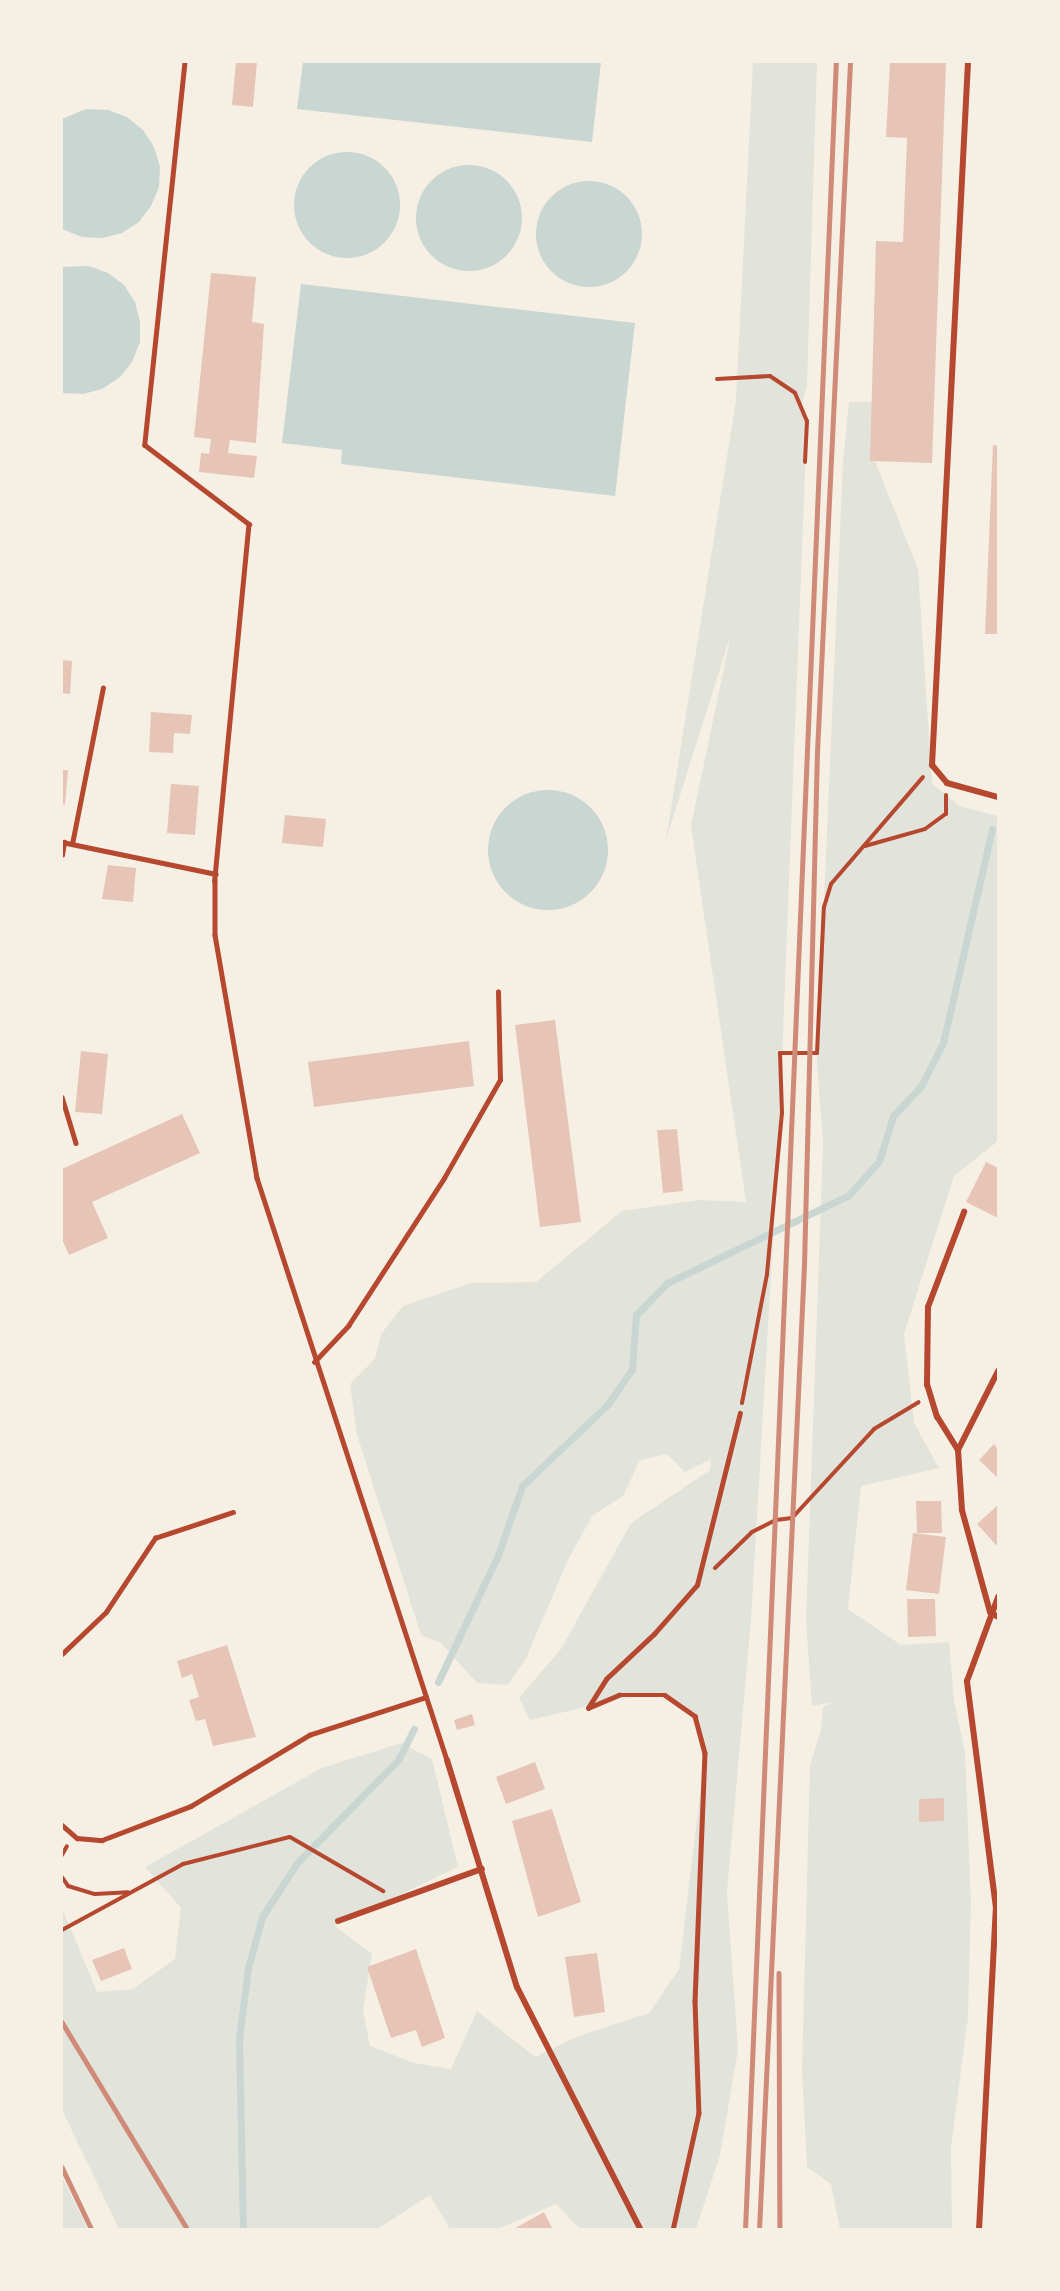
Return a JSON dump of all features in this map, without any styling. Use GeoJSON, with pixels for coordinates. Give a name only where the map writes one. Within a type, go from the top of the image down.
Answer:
{"type":"FeatureCollection","features":[{"type":"Feature","properties":{"kind":"street"},"geometry":{"type":"LineString","coordinates":[[968,62],[932,765],[947,783],[999,797]]}},
{"type":"Feature","properties":{"kind":"street"},"geometry":{"type":"LineString","coordinates":[[964,1212],[928,1307],[927,1385],[937,1417],[958,1450],[962,1510],[990,1612],[999,1617]]}},
{"type":"Feature","properties":{"kind":"street"},"geometry":{"type":"LineString","coordinates":[[958,1450],[999,1371]]}},
{"type":"Feature","properties":{"kind":"street"},"geometry":{"type":"LineString","coordinates":[[979,2229],[996,1908],[967,1681],[990,1612],[999,1597]]}},
{"type":"Feature","properties":{"kind":"street"},"geometry":{"type":"LineString","coordinates":[[447,1760],[517,1987],[641,2229]]}},
{"type":"Feature","properties":{"kind":"street"},"geometry":{"type":"LineString","coordinates":[[338,1921],[482,1869]]}},
{"type":"Feature","properties":{"kind":"lane"},"geometry":{"type":"LineString","coordinates":[[185,62],[145,445],[249,524],[216,874],[215,935],[257,1178],[314,1362],[447,1760]]}},
{"type":"Feature","properties":{"kind":"lane"},"geometry":{"type":"LineString","coordinates":[[72,844],[103,688]]}},
{"type":"Feature","properties":{"kind":"lane"},"geometry":{"type":"LineString","coordinates":[[62,855],[63,842],[216,874]]}},
{"type":"Feature","properties":{"kind":"lane"},"geometry":{"type":"LineString","coordinates":[[314,1362],[348,1326],[444,1178],[500,1080],[498,992]]}},
{"type":"Feature","properties":{"kind":"lane"},"geometry":{"type":"LineString","coordinates":[[62,1097],[76,1143]]}},
{"type":"Feature","properties":{"kind":"lane"},"geometry":{"type":"LineString","coordinates":[[673,2229],[699,2113],[695,2001],[705,1753],[695,1716],[665,1695],[619,1695],[588,1708],[606,1679],[654,1634],[697,1585],[740,1413]]}},
{"type":"Feature","properties":{"kind":"lane"},"geometry":{"type":"LineString","coordinates":[[62,1654],[106,1612],[155,1538],[233,1512]]}},
{"type":"Feature","properties":{"kind":"lane"},"geometry":{"type":"LineString","coordinates":[[62,1825],[77,1838],[102,1840],[191,1806],[309,1735],[426,1697]]}},
{"type":"Feature","properties":{"kind":"path"},"geometry":{"type":"LineString","coordinates":[[717,379],[770,376],[795,393],[807,422],[805,462]]}},
{"type":"Feature","properties":{"kind":"path"},"geometry":{"type":"LineString","coordinates":[[740,1413],[750,1373],[769,1250],[782,1113],[780,1053],[817,1053],[824,907],[831,884],[846,862],[865,846],[932,765]]}},
{"type":"Feature","properties":{"kind":"path"},"geometry":{"type":"LineString","coordinates":[[865,846],[925,829],[946,814],[947,783]]}},
{"type":"Feature","properties":{"kind":"path"},"geometry":{"type":"LineString","coordinates":[[697,1585],[752,1532],[776,1520],[792,1518],[874,1429],[920,1402]]}},
{"type":"Feature","properties":{"kind":"path"},"geometry":{"type":"LineString","coordinates":[[62,1930],[183,1864],[290,1837],[397,1899]]}},
{"type":"Feature","properties":{"kind":"path"},"geometry":{"type":"LineString","coordinates":[[62,1877],[68,1886],[95,1894],[132,1892]]}},
{"type":"Feature","properties":{"kind":"shaded area"},"geometry":{"type":"Polygon","coordinates":[[[303,62],[601,62],[592,142],[297,109],[303,62]]]}},
{"type":"Feature","properties":{"kind":"shaded area"},"geometry":{"type":"Polygon","coordinates":[[[753,62],[817,62],[807,385],[801,406],[807,422],[779,1137],[751,1620],[727,1892],[738,2050],[720,2155],[696,2229],[580,2229],[556,2204],[498,2229],[450,2229],[430,2195],[377,2229],[119,2229],[62,2110],[62,1908],[97,1992],[133,1989],[175,1959],[181,1908],[145,1867],[322,1768],[401,1743],[432,1759],[458,1867],[335,1926],[372,1954],[363,2010],[370,2046],[414,2063],[451,2069],[477,2011],[535,2057],[576,2037],[649,2013],[679,1969],[705,1753],[695,1716],[665,1695],[637,1695],[530,1720],[519,1698],[561,1649],[631,1523],[710,1470],[711,1459],[685,1472],[667,1454],[640,1460],[623,1496],[592,1516],[568,1560],[526,1658],[508,1685],[477,1683],[441,1643],[421,1635],[357,1435],[350,1384],[375,1359],[381,1334],[403,1306],[471,1283],[536,1282],[622,1211],[700,1200],[746,1202],[691,826],[731,634],[666,840],[736,400],[753,62]]]}},
{"type":"Feature","properties":{"kind":"shaded area"},"geometry":{"type":"Polygon","coordinates":[[[86,109],[108,110],[127,117],[143,130],[154,147],[160,167],[159,187],[151,206],[139,222],[122,233],[102,238],[82,237],[62,229],[62,119],[86,109]]]}},
{"type":"Feature","properties":{"kind":"shaded area"},"geometry":{"type":"Polygon","coordinates":[[[347,152],[367,156],[385,167],[396,185],[400,205],[396,225],[385,243],[367,254],[347,258],[327,254],[309,243],[298,225],[294,205],[298,185],[309,167],[327,156],[347,152]]]}},
{"type":"Feature","properties":{"kind":"shaded area"},"geometry":{"type":"Polygon","coordinates":[[[469,165],[489,169],[507,180],[518,198],[522,218],[518,238],[507,256],[489,267],[469,271],[449,267],[431,256],[420,238],[416,218],[420,198],[431,180],[449,169],[469,165]]]}},
{"type":"Feature","properties":{"kind":"shaded area"},"geometry":{"type":"Polygon","coordinates":[[[589,181],[609,185],[627,196],[638,214],[642,234],[638,254],[627,272],[609,283],[589,287],[569,283],[551,272],[540,254],[536,234],[540,214],[551,196],[569,185],[589,181]]]}},
{"type":"Feature","properties":{"kind":"shaded area"},"geometry":{"type":"Polygon","coordinates":[[[89,266],[108,273],[124,285],[135,302],[140,322],[140,342],[132,362],[120,377],[102,389],[83,394],[63,393],[62,267],[89,266]]]}},
{"type":"Feature","properties":{"kind":"shaded area"},"geometry":{"type":"Polygon","coordinates":[[[301,284],[635,323],[615,496],[341,464],[342,450],[282,443],[301,284]]]}},
{"type":"Feature","properties":{"kind":"shaded area"},"geometry":{"type":"Polygon","coordinates":[[[849,402],[872,402],[875,461],[918,569],[932,783],[959,806],[998,816],[998,1141],[954,1176],[904,1334],[914,1423],[939,1468],[861,1486],[848,1609],[901,1645],[949,1642],[954,1700],[965,1752],[971,1902],[968,2017],[951,2147],[952,2229],[840,2229],[831,2184],[807,2167],[802,2071],[810,1765],[821,1730],[823,1707],[833,1702],[812,1706],[806,1621],[823,1143],[817,1063],[843,462],[849,402]]]}},
{"type":"Feature","properties":{"kind":"shaded area"},"geometry":{"type":"Polygon","coordinates":[[[548,790],[571,795],[590,808],[603,827],[608,850],[603,873],[590,892],[571,905],[548,910],[525,905],[506,892],[493,873],[488,850],[493,827],[506,808],[525,795],[548,790]]]}},
{"type":"Feature","properties":{"kind":"shaded area"},"geometry":{"type":"Polygon","coordinates":[[[62,2177],[88,2229],[62,2229],[62,2177]]]}},
{"type":"Feature","properties":{"kind":"building"},"geometry":{"type":"Polygon","coordinates":[[[236,62],[257,62],[253,107],[232,105],[236,62]]]}},
{"type":"Feature","properties":{"kind":"building"},"geometry":{"type":"Polygon","coordinates":[[[890,62],[946,62],[932,463],[870,461],[876,241],[903,242],[907,138],[886,137],[890,62]]]}},
{"type":"Feature","properties":{"kind":"building"},"geometry":{"type":"Polygon","coordinates":[[[211,273],[256,277],[252,322],[264,324],[256,443],[230,440],[228,453],[257,456],[254,478],[199,472],[201,453],[209,454],[211,439],[194,437],[211,273]]]}},
{"type":"Feature","properties":{"kind":"building"},"geometry":{"type":"Polygon","coordinates":[[[993,445],[998,446],[998,634],[985,634],[993,445]]]}},
{"type":"Feature","properties":{"kind":"building"},"geometry":{"type":"Polygon","coordinates":[[[62,660],[72,661],[70,694],[62,693],[62,660]]]}},
{"type":"Feature","properties":{"kind":"building"},"geometry":{"type":"Polygon","coordinates":[[[151,712],[192,715],[190,734],[174,733],[173,753],[149,752],[151,712]]]}},
{"type":"Feature","properties":{"kind":"building"},"geometry":{"type":"Polygon","coordinates":[[[62,770],[68,770],[65,805],[62,804],[62,770]]]}},
{"type":"Feature","properties":{"kind":"building"},"geometry":{"type":"Polygon","coordinates":[[[171,784],[199,786],[195,835],[167,833],[171,784]]]}},
{"type":"Feature","properties":{"kind":"building"},"geometry":{"type":"Polygon","coordinates":[[[285,815],[326,819],[323,847],[282,843],[285,815]]]}},
{"type":"Feature","properties":{"kind":"building"},"geometry":{"type":"Polygon","coordinates":[[[108,865],[136,868],[133,902],[102,899],[108,865]]]}},
{"type":"Feature","properties":{"kind":"building"},"geometry":{"type":"Polygon","coordinates":[[[555,1020],[581,1222],[540,1227],[515,1025],[555,1020]]]}},
{"type":"Feature","properties":{"kind":"building"},"geometry":{"type":"Polygon","coordinates":[[[469,1041],[474,1086],[314,1107],[308,1062],[469,1041]]]}},
{"type":"Feature","properties":{"kind":"building"},"geometry":{"type":"Polygon","coordinates":[[[81,1051],[108,1054],[102,1114],[75,1112],[81,1051]]]}},
{"type":"Feature","properties":{"kind":"building"},"geometry":{"type":"Polygon","coordinates":[[[182,1114],[200,1153],[92,1202],[108,1238],[69,1255],[62,1239],[62,1169],[182,1114]]]}},
{"type":"Feature","properties":{"kind":"building"},"geometry":{"type":"Polygon","coordinates":[[[677,1129],[683,1191],[663,1193],[657,1130],[677,1129]]]}},
{"type":"Feature","properties":{"kind":"building"},"geometry":{"type":"Polygon","coordinates":[[[986,1162],[998,1168],[998,1218],[966,1202],[986,1162]]]}},
{"type":"Feature","properties":{"kind":"building"},"geometry":{"type":"Polygon","coordinates":[[[994,1444],[998,1449],[998,1478],[979,1460],[994,1444]]]}},
{"type":"Feature","properties":{"kind":"building"},"geometry":{"type":"Polygon","coordinates":[[[916,1501],[941,1501],[942,1533],[917,1533],[916,1501]]]}},
{"type":"Feature","properties":{"kind":"building"},"geometry":{"type":"Polygon","coordinates":[[[998,1505],[998,1547],[977,1524],[998,1505]]]}},
{"type":"Feature","properties":{"kind":"building"},"geometry":{"type":"Polygon","coordinates":[[[913,1533],[946,1537],[939,1594],[906,1590],[913,1533]]]}},
{"type":"Feature","properties":{"kind":"building"},"geometry":{"type":"Polygon","coordinates":[[[907,1599],[935,1599],[936,1636],[908,1637],[907,1599]]]}},
{"type":"Feature","properties":{"kind":"building"},"geometry":{"type":"Polygon","coordinates":[[[227,1645],[256,1737],[213,1746],[205,1719],[196,1721],[189,1700],[199,1697],[192,1674],[182,1678],[177,1661],[227,1645]]]}},
{"type":"Feature","properties":{"kind":"building"},"geometry":{"type":"Polygon","coordinates":[[[472,1714],[475,1725],[457,1730],[454,1720],[472,1714]]]}},
{"type":"Feature","properties":{"kind":"building"},"geometry":{"type":"Polygon","coordinates":[[[535,1762],[545,1789],[506,1804],[496,1777],[535,1762]]]}},
{"type":"Feature","properties":{"kind":"building"},"geometry":{"type":"Polygon","coordinates":[[[944,1798],[944,1821],[919,1822],[919,1799],[944,1798]]]}},
{"type":"Feature","properties":{"kind":"building"},"geometry":{"type":"Polygon","coordinates":[[[552,1809],[581,1902],[538,1917],[512,1821],[552,1809]]]}},
{"type":"Feature","properties":{"kind":"building"},"geometry":{"type":"Polygon","coordinates":[[[124,1948],[132,1969],[101,1981],[92,1960],[124,1948]]]}},
{"type":"Feature","properties":{"kind":"building"},"geometry":{"type":"Polygon","coordinates":[[[416,1949],[445,2038],[422,2047],[416,2030],[391,2038],[367,1967],[416,1949]]]}},
{"type":"Feature","properties":{"kind":"building"},"geometry":{"type":"Polygon","coordinates":[[[597,1953],[605,2012],[574,2017],[565,1957],[597,1953]]]}},
{"type":"Feature","properties":{"kind":"building"},"geometry":{"type":"Polygon","coordinates":[[[544,2212],[553,2230],[512,2230],[544,2212]]]}},
{"type":"Feature","properties":{"kind":"waterway"},"geometry":{"type":"LineString","coordinates":[[438,1682],[498,1555],[522,1486],[608,1404],[632,1369],[636,1315],[667,1283],[849,1195],[879,1161],[893,1116],[921,1086],[943,1043],[992,829]]}},
{"type":"Feature","properties":{"kind":"waterway"},"geometry":{"type":"LineString","coordinates":[[243,2230],[239,2038],[248,1968],[262,1917],[297,1863],[398,1760],[414,1729]]}},
{"type":"Feature","properties":{"kind":"railway"},"geometry":{"type":"LineString","coordinates":[[745,2230],[836,62]]}},
{"type":"Feature","properties":{"kind":"railway"},"geometry":{"type":"LineString","coordinates":[[759,2230],[804,1265],[817,752],[850,62]]}},
{"type":"Feature","properties":{"kind":"railway"},"geometry":{"type":"LineString","coordinates":[[779,1973],[780,2230]]}},
{"type":"Feature","properties":{"kind":"railway"},"geometry":{"type":"LineString","coordinates":[[62,2022],[188,2230]]}},
{"type":"Feature","properties":{"kind":"railway"},"geometry":{"type":"LineString","coordinates":[[62,2167],[92,2230]]}}]}
